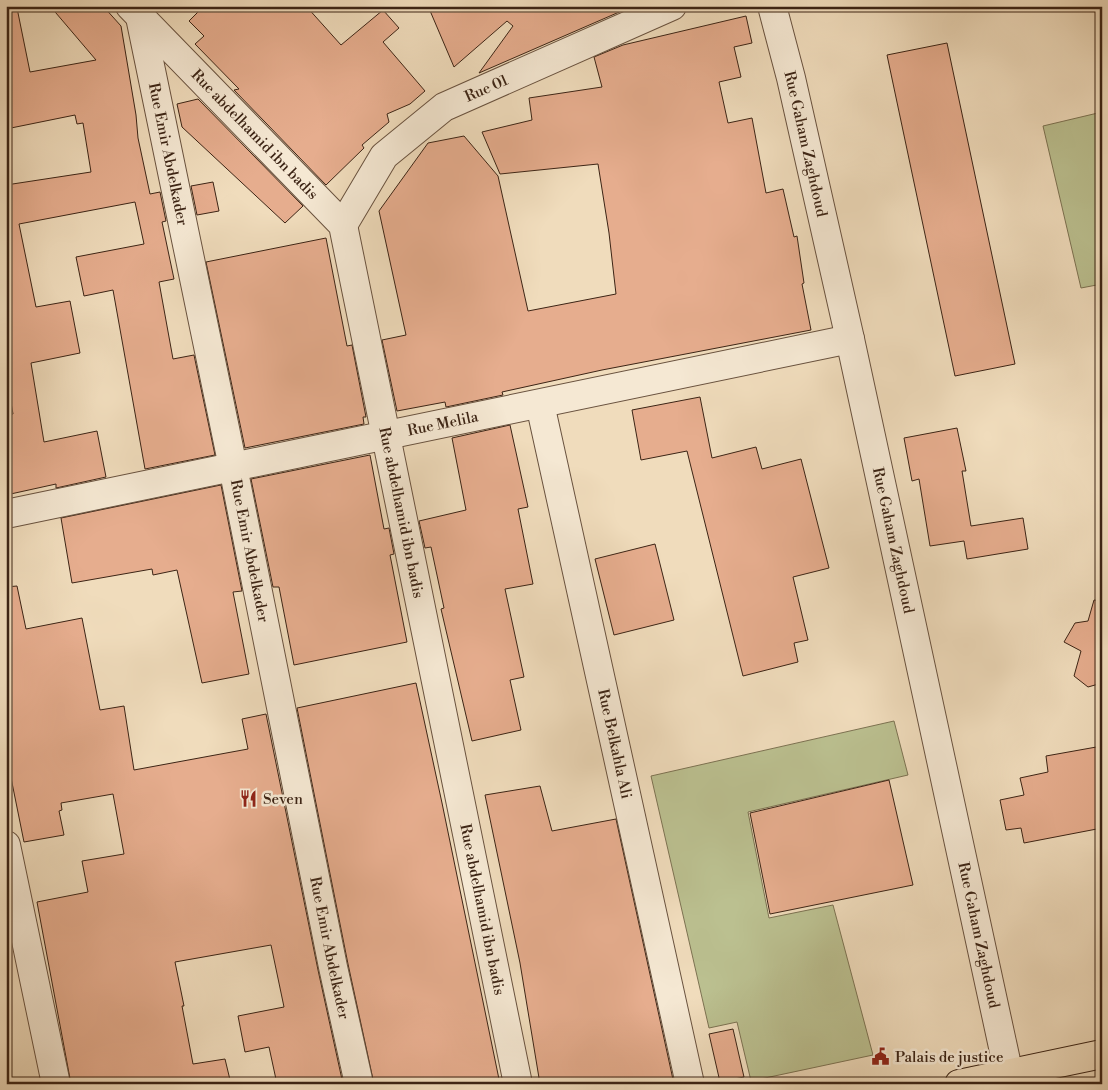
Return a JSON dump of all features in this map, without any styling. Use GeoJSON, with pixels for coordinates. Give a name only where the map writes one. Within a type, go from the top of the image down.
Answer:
{"type":"FeatureCollection","features":[{"type":"Feature","properties":{"kind":"main road"},"geometry":{"type":"LineString","coordinates":[[959,1084],[1010,1079],[1102,1054]]}},
{"type":"Feature","properties":{"kind":"street","name":"Rue 01"},"geometry":{"type":"LineString","coordinates":[[342,225],[384,156],[444,107],[672,6]]}},
{"type":"Feature","properties":{"kind":"street","name":"Rue Gaham Zaghdoud"},"geometry":{"type":"LineString","coordinates":[[772,6],[791,78],[850,339],[1010,1079]]}},
{"type":"Feature","properties":{"kind":"street","name":"Rue abdelhamid ibn badis"},"geometry":{"type":"LineString","coordinates":[[135,12],[342,225],[518,1084]]}},
{"type":"Feature","properties":{"kind":"street","name":"Rue Emir Abdelkader"},"geometry":{"type":"LineString","coordinates":[[135,12],[233,467],[331,957],[359,1084]]}},
{"type":"Feature","properties":{"kind":"street","name":"Rue Melila"},"geometry":{"type":"LineString","coordinates":[[6,514],[850,339]]}},
{"type":"Feature","properties":{"kind":"street","name":"Rue Belkahla Ali"},"geometry":{"type":"LineString","coordinates":[[540,404],[690,1084]]}},
{"type":"Feature","properties":{"kind":"street"},"geometry":{"type":"LineString","coordinates":[[6,845],[56,1084]]}},
{"type":"Feature","properties":{"kind":"green space"},"geometry":{"type":"Polygon","coordinates":[[[1102,112],[1102,284],[1081,288],[1043,126],[1102,112]]]}},
{"type":"Feature","properties":{"kind":"green space"},"geometry":{"type":"Polygon","coordinates":[[[894,721],[908,775],[748,812],[769,918],[833,905],[873,1055],[751,1081],[737,1022],[709,1028],[651,776],[894,721]]]}},
{"type":"Feature","properties":{"kind":"building"},"geometry":{"type":"Polygon","coordinates":[[[50,6],[103,6],[121,26],[138,138],[150,194],[160,192],[166,221],[162,222],[174,279],[159,282],[173,359],[194,355],[215,455],[145,469],[113,290],[84,296],[76,257],[144,244],[135,202],[19,224],[36,307],[70,301],[80,353],[31,363],[44,442],[97,431],[106,477],[56,488],[56,484],[6,495],[6,415],[13,414],[6,375],[6,185],[91,172],[83,123],[77,124],[75,115],[6,129],[6,9],[17,8],[30,72],[96,60],[50,6]]]}},
{"type":"Feature","properties":{"kind":"building"},"geometry":{"type":"Polygon","coordinates":[[[204,6],[306,6],[341,45],[383,10],[399,28],[383,42],[425,91],[410,104],[387,114],[389,122],[362,145],[364,148],[326,185],[234,90],[239,89],[195,44],[204,36],[189,21],[204,6]]]}},
{"type":"Feature","properties":{"kind":"building"},"geometry":{"type":"Polygon","coordinates":[[[428,6],[633,6],[479,73],[513,26],[507,21],[454,67],[428,6]]]}},
{"type":"Feature","properties":{"kind":"building"},"geometry":{"type":"Polygon","coordinates":[[[746,16],[752,43],[734,47],[741,77],[719,82],[728,123],[752,118],[766,193],[783,189],[794,237],[797,236],[804,283],[802,284],[811,330],[602,370],[502,392],[503,395],[446,407],[445,402],[397,411],[382,340],[406,335],[379,211],[428,143],[464,136],[498,176],[528,311],[616,294],[598,164],[500,174],[482,132],[532,120],[529,98],[602,87],[594,57],[623,45],[746,16]]]}},
{"type":"Feature","properties":{"kind":"building"},"geometry":{"type":"Polygon","coordinates":[[[947,43],[1015,364],[955,376],[887,55],[947,43]]]}},
{"type":"Feature","properties":{"kind":"building"},"geometry":{"type":"Polygon","coordinates":[[[198,99],[303,206],[285,223],[182,127],[177,104],[198,99]]]}},
{"type":"Feature","properties":{"kind":"building"},"geometry":{"type":"Polygon","coordinates":[[[213,182],[219,211],[197,215],[191,186],[213,182]]]}},
{"type":"Feature","properties":{"kind":"building"},"geometry":{"type":"Polygon","coordinates":[[[326,238],[347,346],[352,345],[366,417],[363,417],[364,424],[245,448],[206,262],[326,238]]]}},
{"type":"Feature","properties":{"kind":"building"},"geometry":{"type":"Polygon","coordinates":[[[700,397],[712,458],[756,447],[762,469],[801,459],[829,568],[793,577],[808,640],[794,643],[798,662],[743,676],[687,451],[641,460],[632,410],[700,397]]]}},
{"type":"Feature","properties":{"kind":"building"},"geometry":{"type":"Polygon","coordinates":[[[510,425],[528,507],[518,509],[533,584],[505,589],[524,677],[510,680],[521,730],[472,741],[441,609],[444,608],[431,547],[425,548],[419,521],[466,510],[452,438],[510,425]]]}},
{"type":"Feature","properties":{"kind":"building"},"geometry":{"type":"Polygon","coordinates":[[[957,428],[966,471],[962,471],[971,526],[1023,518],[1028,549],[967,559],[964,541],[930,546],[919,479],[912,481],[904,438],[957,428]]]}},
{"type":"Feature","properties":{"kind":"building"},"geometry":{"type":"Polygon","coordinates":[[[370,455],[384,529],[389,528],[394,554],[390,555],[407,642],[294,665],[279,587],[273,587],[251,479],[370,455]]]}},
{"type":"Feature","properties":{"kind":"building"},"geometry":{"type":"Polygon","coordinates":[[[221,485],[242,591],[233,592],[249,674],[202,683],[177,570],[153,575],[152,569],[72,583],[61,518],[221,485]]]}},
{"type":"Feature","properties":{"kind":"building"},"geometry":{"type":"Polygon","coordinates":[[[655,544],[674,620],[614,635],[595,559],[655,544]]]}},
{"type":"Feature","properties":{"kind":"building"},"geometry":{"type":"Polygon","coordinates":[[[17,586],[26,629],[82,618],[100,710],[124,706],[134,770],[248,749],[242,719],[266,714],[343,1084],[277,1084],[269,1047],[245,1052],[238,1016],[284,1007],[271,945],[175,962],[193,1064],[225,1059],[231,1084],[71,1084],[37,902],[88,892],[82,861],[124,854],[113,794],[61,803],[62,810],[59,811],[64,835],[24,842],[6,753],[6,587],[17,586]]]}},
{"type":"Feature","properties":{"kind":"building"},"geometry":{"type":"Polygon","coordinates":[[[1094,600],[1102,601],[1102,683],[1088,687],[1074,676],[1081,651],[1064,642],[1075,623],[1088,621],[1094,600]]]}},
{"type":"Feature","properties":{"kind":"building"},"geometry":{"type":"Polygon","coordinates":[[[416,683],[500,1084],[374,1084],[348,964],[297,708],[416,683]]]}},
{"type":"Feature","properties":{"kind":"building"},"geometry":{"type":"Polygon","coordinates":[[[1102,746],[1102,828],[1024,843],[1021,828],[1006,830],[1000,800],[1024,795],[1020,778],[1048,772],[1046,756],[1102,746]]]}},
{"type":"Feature","properties":{"kind":"building"},"geometry":{"type":"Polygon","coordinates":[[[889,780],[913,885],[770,914],[750,813],[889,780]]]}},
{"type":"Feature","properties":{"kind":"building"},"geometry":{"type":"Polygon","coordinates":[[[540,786],[552,831],[616,819],[674,1084],[540,1084],[520,963],[485,795],[540,786]]]}},
{"type":"Feature","properties":{"kind":"building"},"geometry":{"type":"Polygon","coordinates":[[[733,1029],[744,1077],[720,1082],[709,1034],[733,1029]]]}},
{"type":"Feature","properties":{"kind":"place","name":"Seven"},"geometry":{"type":"Point","coordinates":[249,799]}},
{"type":"Feature","properties":{"kind":"place","name":"Palais de justice"},"geometry":{"type":"Point","coordinates":[881,1057]}}]}
